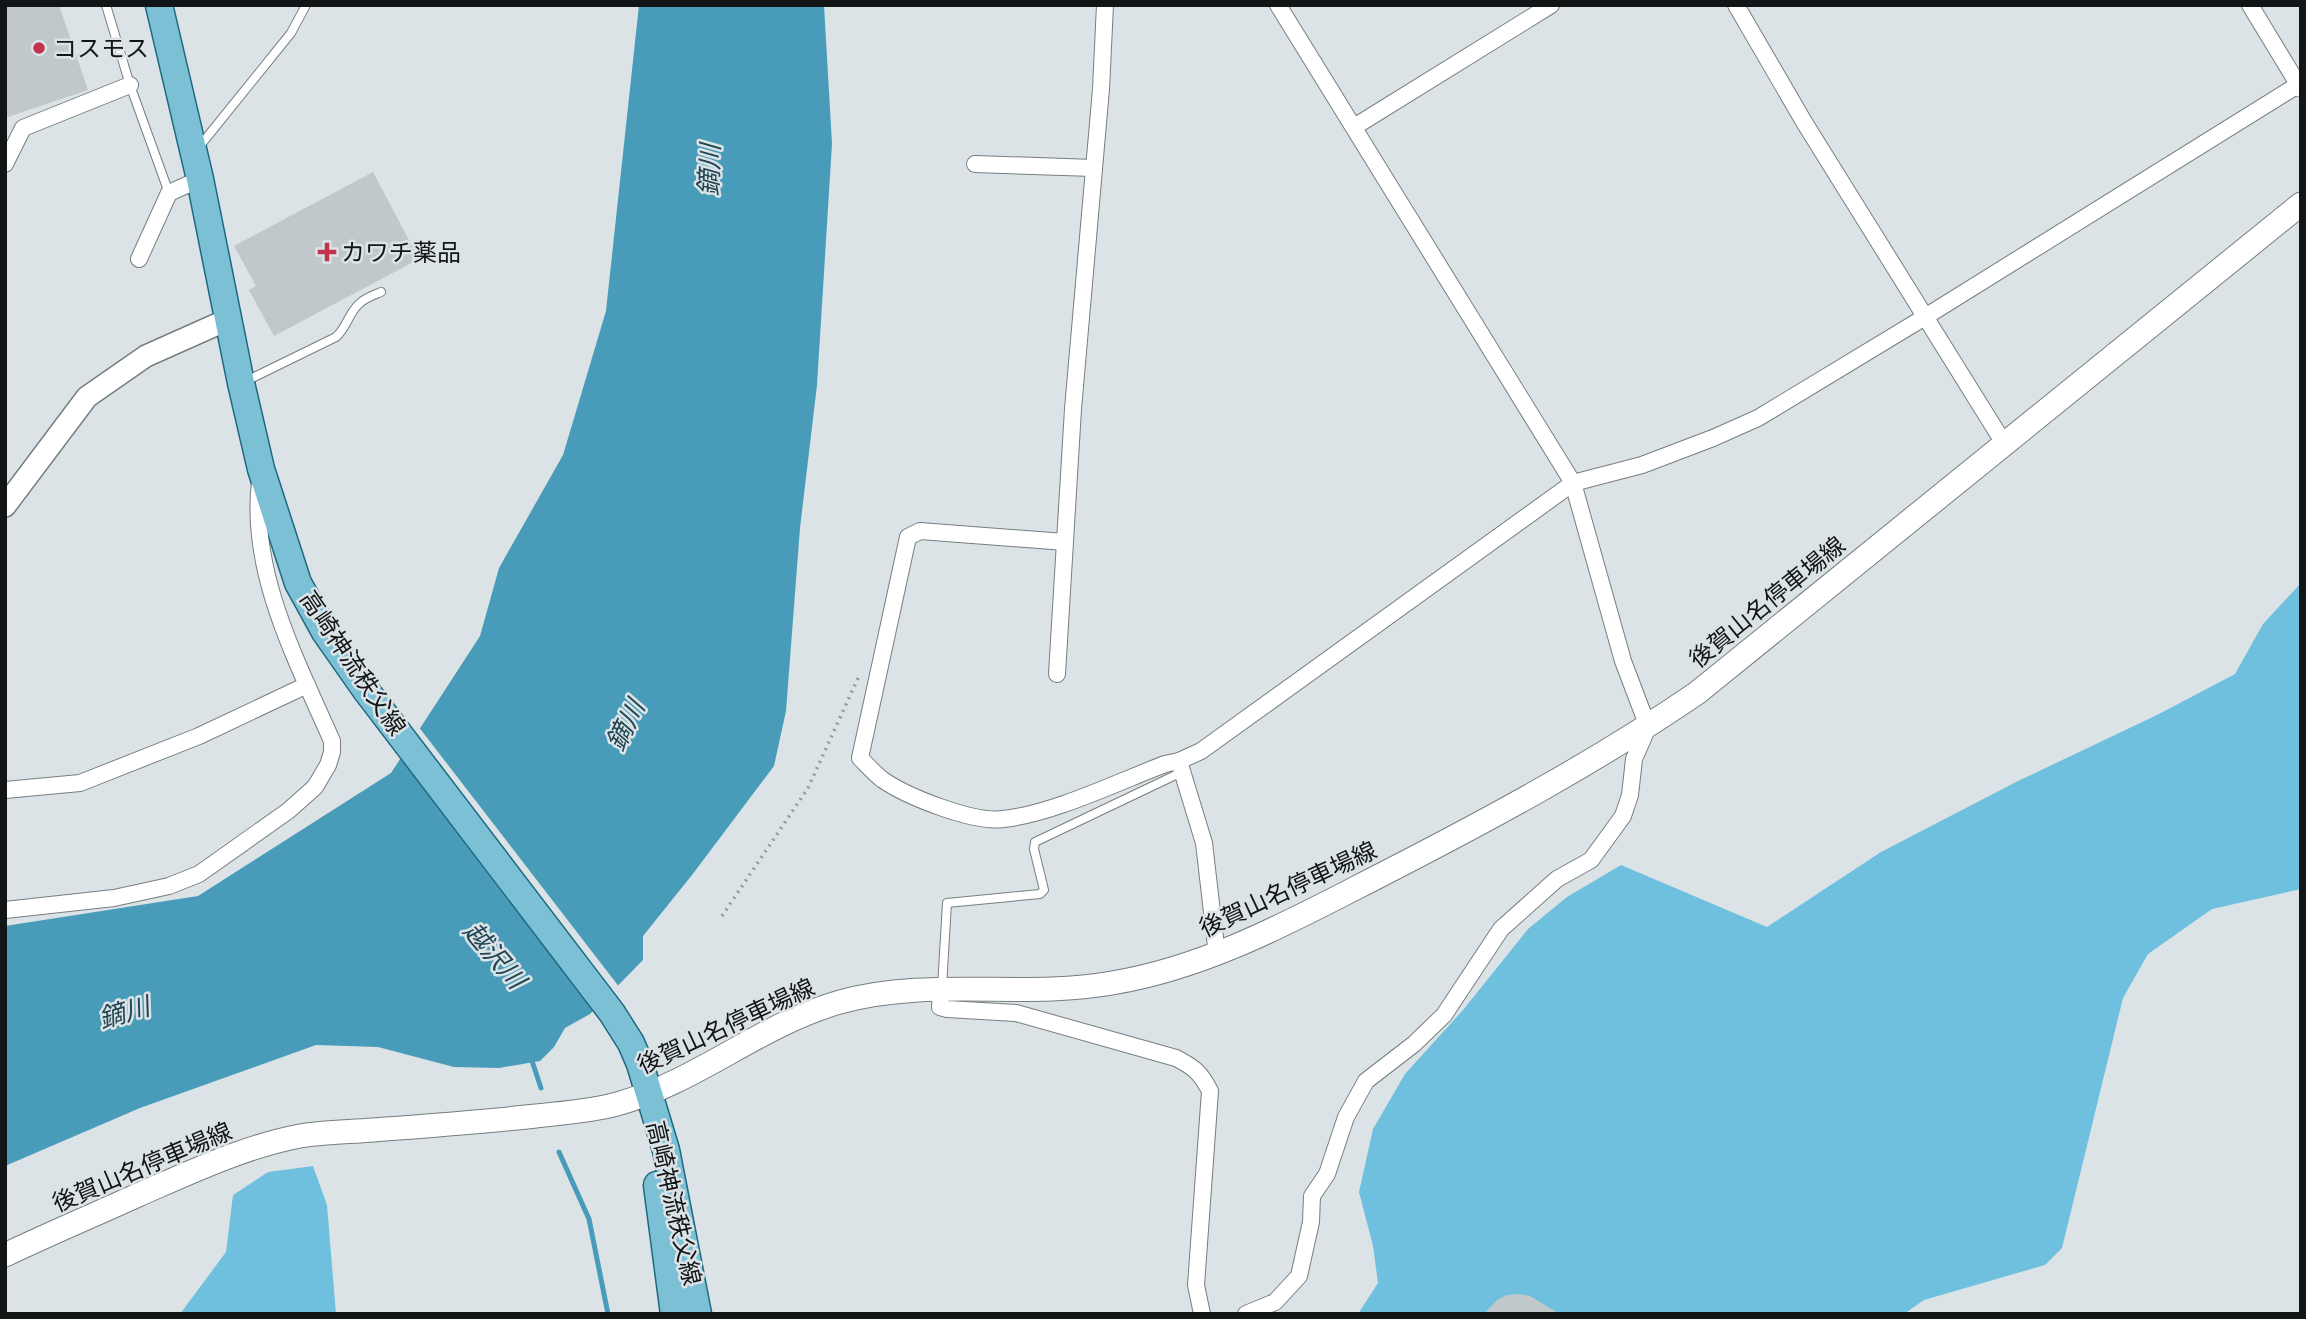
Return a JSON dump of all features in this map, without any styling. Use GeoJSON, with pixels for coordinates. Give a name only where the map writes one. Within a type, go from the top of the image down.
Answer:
{"type":"FeatureCollection","features":[{"type":"Feature","properties":{"kind":"main road","name":"高崎神流秩父線"},"geometry":{"type":"LineString","coordinates":[[159,5],[201,180],[241,383],[261,469],[298,583],[325,632],[365,689],[612,1013],[631,1043],[666,1150],[698,1314]]}},
{"type":"Feature","properties":{"kind":"main road","name":"後賀山名停車場線"},"geometry":{"type":"LineString","coordinates":[[5,1255],[222,1158],[302,1136],[563,1113],[617,1104],[691,1074],[769,1031],[827,1006],[880,994],[941,990],[1062,989],[1111,984],[1161,973],[1217,955],[1271,931],[1542,790],[1648,727],[1697,693],[2301,204]]}},
{"type":"Feature","properties":{"kind":"main road","name":"高崎神流秩父線"},"geometry":{"type":"LineString","coordinates":[[648,1093],[674,1314]]}},
{"type":"Feature","properties":{"kind":"street"},"geometry":{"type":"LineString","coordinates":[[1057,674],[1073,409],[1105,5]]}},
{"type":"Feature","properties":{"kind":"street"},"geometry":{"type":"LineString","coordinates":[[1246,1314],[1275,1302],[1299,1276],[1311,1222],[1312,1196],[1327,1174],[1346,1117],[1366,1081],[1414,1044],[1444,1015],[1501,929],[1557,879],[1591,860],[1623,816],[1634,759],[1648,727],[1623,661],[1573,483],[1278,5]]}},
{"type":"Feature","properties":{"kind":"street"},"geometry":{"type":"LineString","coordinates":[[1353,127],[1551,5]]}},
{"type":"Feature","properties":{"kind":"street"},"geometry":{"type":"LineString","coordinates":[[1736,5],[1804,122],[2005,445]]}},
{"type":"Feature","properties":{"kind":"street"},"geometry":{"type":"LineString","coordinates":[[1065,542],[920,531],[908,537],[860,758],[883,780],[919,798],[961,814],[1002,820],[1048,808],[1165,764],[1181,767],[1573,483],[1642,466],[1758,418],[2300,85],[2250,5]]}},
{"type":"Feature","properties":{"kind":"street"},"geometry":{"type":"LineString","coordinates":[[5,164],[12,135],[23,128],[131,85]]}},
{"type":"Feature","properties":{"kind":"street"},"geometry":{"type":"LineString","coordinates":[[975,164],[1094,168]]}},
{"type":"Feature","properties":{"kind":"street"},"geometry":{"type":"LineString","coordinates":[[139,259],[169,193],[201,180]]}},
{"type":"Feature","properties":{"kind":"street"},"geometry":{"type":"LineString","coordinates":[[5,506],[88,397],[146,356],[229,319]]}},
{"type":"Feature","properties":{"kind":"street"},"geometry":{"type":"LineString","coordinates":[[5,910],[114,898],[169,886],[199,874],[288,811],[315,787],[328,765],[332,741],[291,650],[262,551],[256,510],[261,469]]}},
{"type":"Feature","properties":{"kind":"street"},"geometry":{"type":"LineString","coordinates":[[5,790],[80,783],[200,736],[307,685]]}},
{"type":"Feature","properties":{"kind":"street"},"geometry":{"type":"LineString","coordinates":[[1181,767],[1204,843],[1217,955]]}},
{"type":"Feature","properties":{"kind":"street"},"geometry":{"type":"LineString","coordinates":[[941,990],[940,1007],[1016,1013],[1176,1058],[1201,1074],[1210,1091],[1195,1285],[1202,1314]]}},
{"type":"Feature","properties":{"kind":"lane"},"geometry":{"type":"LineString","coordinates":[[106,5],[169,193]]}},
{"type":"Feature","properties":{"kind":"lane"},"geometry":{"type":"LineString","coordinates":[[194,152],[291,33],[306,5]]}},
{"type":"Feature","properties":{"kind":"lane"},"geometry":{"type":"LineString","coordinates":[[241,383],[336,337],[361,301],[381,292]]}},
{"type":"Feature","properties":{"kind":"lane"},"geometry":{"type":"LineString","coordinates":[[941,990],[947,903],[1040,894],[1044,890],[1034,849],[1035,842],[1181,767]]}},
{"type":"Feature","properties":{"kind":"path"},"geometry":{"type":"LineString","coordinates":[[722,916],[808,788],[863,667],[883,653]]}},
{"type":"Feature","properties":{"kind":"shaded area"},"geometry":{"type":"Polygon","coordinates":[[[2301,583],[2301,889],[2212,909],[2148,954],[2123,998],[2062,1248],[2045,1265],[1924,1300],[1904,1314],[1358,1314],[1378,1283],[1373,1246],[1359,1192],[1373,1129],[1405,1074],[1463,1010],[1528,929],[1567,897],[1621,865],[1767,927],[1881,852],[2235,674],[2263,624],[2301,583]]]}},
{"type":"Feature","properties":{"kind":"shaded area"},"geometry":{"type":"Polygon","coordinates":[[[313,1166],[327,1205],[336,1314],[180,1314],[226,1252],[233,1195],[268,1172],[313,1166]]]}},
{"type":"Feature","properties":{"kind":"water","name":"鏑川"},"geometry":{"type":"Polygon","coordinates":[[[639,5],[824,5],[832,144],[817,385],[800,528],[786,711],[774,766],[643,936],[643,960],[590,1014],[565,1028],[554,1047],[540,1061],[499,1068],[454,1067],[378,1047],[316,1045],[140,1108],[5,1166],[5,926],[198,896],[391,773],[480,636],[499,568],[563,455],[606,311],[639,5]]]}},
{"type":"Feature","properties":{"kind":"pier"},"geometry":{"type":"Polygon","coordinates":[[[418,726],[620,988],[596,1013],[400,754],[418,726]]]}},
{"type":"Feature","properties":{"kind":"building","name":"コスモス"},"geometry":{"type":"Polygon","coordinates":[[[5,5],[59,5],[88,90],[5,118],[5,5]]]}},
{"type":"Feature","properties":{"kind":"building","name":"カワチ薬品"},"geometry":{"type":"Polygon","coordinates":[[[373,172],[419,259],[274,336],[249,290],[256,286],[234,246],[373,172]]]}},
{"type":"Feature","properties":{"kind":"building"},"geometry":{"type":"Polygon","coordinates":[[[1518,1294],[1530,1296],[1560,1314],[1484,1314],[1497,1300],[1518,1294]]]}},
{"type":"Feature","properties":{"kind":"waterway","name":"越沢川"},"geometry":{"type":"LineString","coordinates":[[531,1058],[541,1088]]}},
{"type":"Feature","properties":{"kind":"waterway","name":"越沢川"},"geometry":{"type":"LineString","coordinates":[[559,1152],[589,1219],[608,1314]]}},
{"type":"Feature","properties":{"kind":"place","name":"コスモス"},"geometry":{"type":"Point","coordinates":[39,48]}},
{"type":"Feature","properties":{"kind":"place","name":"カワチ薬品"},"geometry":{"type":"Point","coordinates":[327,252]}}]}
